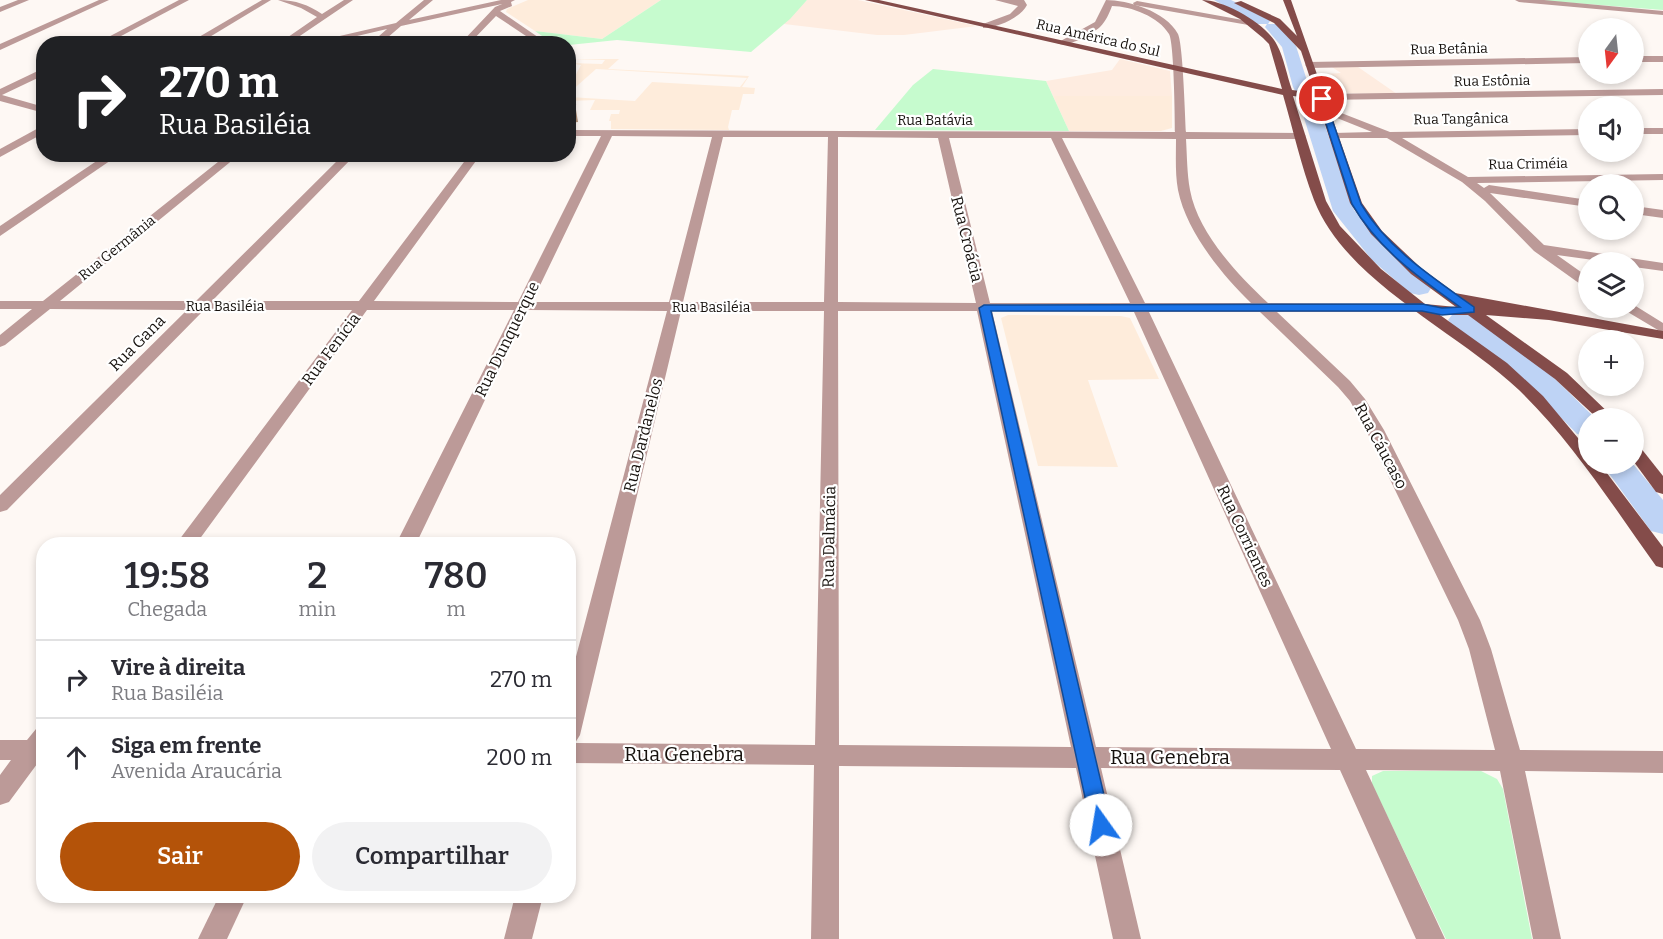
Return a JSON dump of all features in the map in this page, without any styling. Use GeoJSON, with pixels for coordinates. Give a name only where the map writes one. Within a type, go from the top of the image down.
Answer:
{"type":"FeatureCollection","features":[{"type":"Feature","properties":{"kind":"main road","name":"Rua América do Sul"},"geometry":{"type":"LineString","coordinates":[[869,0],[1323,104]]}},
{"type":"Feature","properties":{"kind":"main road"},"geometry":{"type":"LineString","coordinates":[[1206,0],[1254,24],[1273,44],[1320,201],[1339,233],[1375,271],[1439,304],[1470,309],[1533,312]]}},
{"type":"Feature","properties":{"kind":"main road"},"geometry":{"type":"LineString","coordinates":[[1283,0],[1293,18],[1305,50],[1356,204],[1365,219],[1402,258],[1439,304],[1499,364],[1533,393],[1578,446]]}},
{"type":"Feature","properties":{"kind":"main road"},"geometry":{"type":"LineString","coordinates":[[1233,1],[1279,23],[1305,50]]}},
{"type":"Feature","properties":{"kind":"main road"},"geometry":{"type":"LineString","coordinates":[[1233,1],[1263,3]]}},
{"type":"Feature","properties":{"kind":"main road"},"geometry":{"type":"LineString","coordinates":[[1254,24],[1279,23],[1293,18]]}},
{"type":"Feature","properties":{"kind":"main road"},"geometry":{"type":"LineString","coordinates":[[1439,304],[1502,304],[1533,312],[1663,335]]}},
{"type":"Feature","properties":{"kind":"main road"},"geometry":{"type":"LineString","coordinates":[[1470,309],[1561,376],[1595,408]]}},
{"type":"Feature","properties":{"kind":"main road"},"geometry":{"type":"LineString","coordinates":[[1644,464],[1663,488]]}},
{"type":"Feature","properties":{"kind":"main road"},"geometry":{"type":"LineString","coordinates":[[1599,474],[1663,561]]}},
{"type":"Feature","properties":{"kind":"street"},"geometry":{"type":"LineString","coordinates":[[0,10],[25,0]]}},
{"type":"Feature","properties":{"kind":"street"},"geometry":{"type":"LineString","coordinates":[[0,47],[105,0]]}},
{"type":"Feature","properties":{"kind":"street"},"geometry":{"type":"LineString","coordinates":[[115,36],[185,0]]}},
{"type":"Feature","properties":{"kind":"street"},"geometry":{"type":"LineString","coordinates":[[205,36],[267,0]]}},
{"type":"Feature","properties":{"kind":"street"},"geometry":{"type":"LineString","coordinates":[[282,0],[304,6],[322,17]]}},
{"type":"Feature","properties":{"kind":"street"},"geometry":{"type":"LineString","coordinates":[[294,36],[349,0]]}},
{"type":"Feature","properties":{"kind":"street"},"geometry":{"type":"LineString","coordinates":[[384,36],[429,0]]}},
{"type":"Feature","properties":{"kind":"street"},"geometry":{"type":"LineString","coordinates":[[471,36],[496,8],[511,0]]}},
{"type":"Feature","properties":{"kind":"street"},"geometry":{"type":"LineString","coordinates":[[345,36],[399,24],[496,8],[517,0]]}},
{"type":"Feature","properties":{"kind":"street"},"geometry":{"type":"LineString","coordinates":[[986,26],[1020,11],[1022,2],[999,0]]}},
{"type":"Feature","properties":{"kind":"street"},"geometry":{"type":"LineString","coordinates":[[1124,0],[1145,8],[1254,24]]}},
{"type":"Feature","properties":{"kind":"street"},"geometry":{"type":"LineString","coordinates":[[1519,0],[1663,13]]}},
{"type":"Feature","properties":{"kind":"street"},"geometry":{"type":"LineString","coordinates":[[1061,43],[1098,25],[1106,15],[1109,2]]}},
{"type":"Feature","properties":{"kind":"street","name":"Rua Cáucaso"},"geometry":{"type":"LineString","coordinates":[[1109,2],[1145,8],[1167,26],[1175,36],[1179,70],[1184,190],[1188,207],[1224,267],[1357,399],[1375,430],[1469,620],[1489,679],[1510,759],[1547,939]]}},
{"type":"Feature","properties":{"kind":"street"},"geometry":{"type":"LineString","coordinates":[[496,8],[533,36]]}},
{"type":"Feature","properties":{"kind":"street"},"geometry":{"type":"LineString","coordinates":[[1644,59],[1663,59]]}},
{"type":"Feature","properties":{"kind":"street","name":"Rua Betânia"},"geometry":{"type":"LineString","coordinates":[[1309,65],[1578,60]]}},
{"type":"Feature","properties":{"kind":"street"},"geometry":{"type":"LineString","coordinates":[[0,95],[36,75]]}},
{"type":"Feature","properties":{"kind":"street","name":"Rua Estônia"},"geometry":{"type":"LineString","coordinates":[[1323,104],[1663,92]]}},
{"type":"Feature","properties":{"kind":"street"},"geometry":{"type":"LineString","coordinates":[[0,95],[36,107]]}},
{"type":"Feature","properties":{"kind":"street"},"geometry":{"type":"LineString","coordinates":[[1323,104],[1391,136],[1471,184],[1539,248],[1578,276]]}},
{"type":"Feature","properties":{"kind":"street"},"geometry":{"type":"LineString","coordinates":[[1644,131],[1663,130]]}},
{"type":"Feature","properties":{"kind":"street","name":"Rua Tangânica"},"geometry":{"type":"LineString","coordinates":[[1334,136],[1578,132]]}},
{"type":"Feature","properties":{"kind":"street"},"geometry":{"type":"LineString","coordinates":[[0,154],[36,133]]}},
{"type":"Feature","properties":{"kind":"street","name":"Rua Batávia"},"geometry":{"type":"LineString","coordinates":[[576,133],[1301,136]]}},
{"type":"Feature","properties":{"kind":"street","name":"Rua Dunquerque"},"geometry":{"type":"LineString","coordinates":[[409,537],[609,133]]}},
{"type":"Feature","properties":{"kind":"street","name":"Rua Dardanelos"},"geometry":{"type":"LineString","coordinates":[[576,703],[718,134]]}},
{"type":"Feature","properties":{"kind":"street","name":"Rua Dalmácia"},"geometry":{"type":"LineString","coordinates":[[825,939],[833,135]]}},
{"type":"Feature","properties":{"kind":"street","name":"Rua Croácia"},"geometry":{"type":"LineString","coordinates":[[943,135],[1127,939]]}},
{"type":"Feature","properties":{"kind":"street","name":"Rua Corrientes"},"geometry":{"type":"LineString","coordinates":[[1055,135],[1140,308],[1431,939]]}},
{"type":"Feature","properties":{"kind":"street"},"geometry":{"type":"LineString","coordinates":[[0,232],[103,162]]}},
{"type":"Feature","properties":{"kind":"street","name":"Rua Germânia"},"geometry":{"type":"LineString","coordinates":[[0,342],[225,162]]}},
{"type":"Feature","properties":{"kind":"street","name":"Rua Gana"},"geometry":{"type":"LineString","coordinates":[[0,506],[343,162]]}},
{"type":"Feature","properties":{"kind":"street","name":"Rua Fenícia"},"geometry":{"type":"LineString","coordinates":[[191,537],[470,162]]}},
{"type":"Feature","properties":{"kind":"street","name":"Rua Criméia"},"geometry":{"type":"LineString","coordinates":[[1471,184],[1663,177]]}},
{"type":"Feature","properties":{"kind":"street"},"geometry":{"type":"LineString","coordinates":[[1471,184],[1578,201]]}},
{"type":"Feature","properties":{"kind":"street"},"geometry":{"type":"LineString","coordinates":[[1644,211],[1663,214]]}},
{"type":"Feature","properties":{"kind":"street"},"geometry":{"type":"LineString","coordinates":[[1539,248],[1578,254]]}},
{"type":"Feature","properties":{"kind":"street"},"geometry":{"type":"LineString","coordinates":[[1644,264],[1663,267]]}},
{"type":"Feature","properties":{"kind":"street","name":"Rua Basiléia"},"geometry":{"type":"LineString","coordinates":[[0,305],[1264,309],[1439,304]]}},
{"type":"Feature","properties":{"kind":"street"},"geometry":{"type":"LineString","coordinates":[[1644,317],[1663,328]]}},
{"type":"Feature","properties":{"kind":"street"},"geometry":{"type":"LineString","coordinates":[[0,750],[36,746]]}},
{"type":"Feature","properties":{"kind":"street"},"geometry":{"type":"LineString","coordinates":[[0,794],[36,750]]}},
{"type":"Feature","properties":{"kind":"street","name":"Rua Genebra"},"geometry":{"type":"LineString","coordinates":[[576,753],[1663,762]]}},
{"type":"Feature","properties":{"kind":"street"},"geometry":{"type":"LineString","coordinates":[[212,939],[230,903]]}},
{"type":"Feature","properties":{"kind":"street"},"geometry":{"type":"LineString","coordinates":[[518,939],[527,903]]}},
{"type":"Feature","properties":{"kind":"shaded area"},"geometry":{"type":"Polygon","coordinates":[[[528,0],[661,0],[602,39],[535,31],[506,12],[507,9],[528,0]]]}},
{"type":"Feature","properties":{"kind":"shaded area"},"geometry":{"type":"Polygon","coordinates":[[[807,0],[858,0],[977,26],[904,35],[877,35],[784,24],[807,0]]]}},
{"type":"Feature","properties":{"kind":"shaded area"},"geometry":{"type":"Polygon","coordinates":[[[576,59],[619,59],[608,69],[749,76],[742,87],[755,88],[754,94],[743,94],[739,110],[732,110],[729,130],[611,129],[611,121],[609,121],[611,114],[619,114],[620,110],[590,110],[595,100],[576,101],[576,97],[635,101],[652,82],[740,87],[747,78],[596,69],[576,87],[576,74],[581,65],[576,63],[602,64],[605,60],[576,59]]]}},
{"type":"Feature","properties":{"kind":"shaded area"},"geometry":{"type":"Polygon","coordinates":[[[1120,59],[1170,71],[1172,96],[1053,96],[1046,81],[1112,70],[1120,59]]]}},
{"type":"Feature","properties":{"kind":"shaded area"},"geometry":{"type":"Polygon","coordinates":[[[1332,67],[1358,67],[1397,94],[1332,93],[1324,74],[1341,73],[1332,67]]]}},
{"type":"Feature","properties":{"kind":"shaded area"},"geometry":{"type":"Polygon","coordinates":[[[1053,96],[1172,96],[1172,128],[1161,131],[1069,131],[1053,96]]]}},
{"type":"Feature","properties":{"kind":"shaded area"},"geometry":{"type":"Polygon","coordinates":[[[1008,315],[1130,318],[1159,379],[1088,380],[1118,467],[1038,466],[1001,318],[1008,315]]]}},
{"type":"Feature","properties":{"kind":"green space"},"geometry":{"type":"Polygon","coordinates":[[[661,0],[807,0],[790,19],[751,52],[617,40],[576,44],[576,36],[542,36],[535,31],[602,39],[661,0]]]}},
{"type":"Feature","properties":{"kind":"green space"},"geometry":{"type":"Polygon","coordinates":[[[1535,0],[1663,0],[1663,10],[1535,0]]]}},
{"type":"Feature","properties":{"kind":"green space"},"geometry":{"type":"Polygon","coordinates":[[[933,69],[1046,81],[1069,131],[875,130],[913,85],[933,69]]]}},
{"type":"Feature","properties":{"kind":"green space"},"geometry":{"type":"Polygon","coordinates":[[[1383,771],[1481,771],[1497,779],[1503,789],[1532,939],[1446,939],[1372,784],[1372,776],[1383,771]]]}},
{"type":"Feature","properties":{"kind":"waterway"},"geometry":{"type":"LineString","coordinates":[[1221,0],[1263,21]]}},
{"type":"Feature","properties":{"kind":"waterway"},"geometry":{"type":"LineString","coordinates":[[1272,27],[1289,46],[1301,87]]}},
{"type":"Feature","properties":{"kind":"waterway"},"geometry":{"type":"LineString","coordinates":[[1309,105],[1344,211],[1380,255],[1419,288]]}},
{"type":"Feature","properties":{"kind":"waterway"},"geometry":{"type":"LineString","coordinates":[[1461,320],[1536,376],[1578,418]]}},
{"type":"Feature","properties":{"kind":"waterway"},"geometry":{"type":"LineString","coordinates":[[1625,474],[1663,523]]}},
{"type":"Feature","properties":{"kind":"route"},"geometry":{"type":"LineString","coordinates":[[1101,825],[984,308],[1422,308],[1442,311],[1470,309],[1416,271],[1388,246],[1365,219],[1356,204],[1322,99]]}}]}
